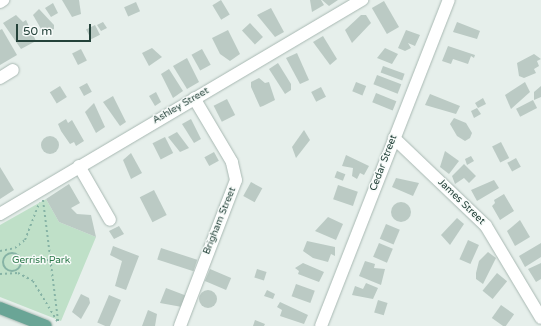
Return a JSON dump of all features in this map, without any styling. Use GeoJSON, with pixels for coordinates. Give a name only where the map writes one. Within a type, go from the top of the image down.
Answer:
{"type":"FeatureCollection","features":[{"type":"Feature","properties":{"kind":"main road"},"geometry":{"type":"LineString","coordinates":[[0,308],[46,326]]}},
{"type":"Feature","properties":{"kind":"street","name":"Ashley Street"},"geometry":{"type":"LineString","coordinates":[[0,214],[362,0]]}},
{"type":"Feature","properties":{"kind":"street","name":"Cedar Street"},"geometry":{"type":"LineString","coordinates":[[322,326],[449,0]]}},
{"type":"Feature","properties":{"kind":"street"},"geometry":{"type":"LineString","coordinates":[[0,78],[13,70]]}},
{"type":"Feature","properties":{"kind":"street","name":"Brigham Street"},"geometry":{"type":"LineString","coordinates":[[180,326],[236,180],[230,159],[194,98]]}},
{"type":"Feature","properties":{"kind":"street","name":"James Street"},"geometry":{"type":"LineString","coordinates":[[394,138],[486,226],[541,318]]}},
{"type":"Feature","properties":{"kind":"street"},"geometry":{"type":"LineString","coordinates":[[79,166],[110,220]]}},
{"type":"Feature","properties":{"kind":"path"},"geometry":{"type":"LineString","coordinates":[[0,274],[18,273],[33,281],[58,321],[43,198]]}},
{"type":"Feature","properties":{"kind":"path"},"geometry":{"type":"LineString","coordinates":[[0,252],[9,250],[28,236],[39,200]]}},
{"type":"Feature","properties":{"kind":"path"},"geometry":{"type":"LineString","coordinates":[[4,263],[10,254],[9,250]]}},
{"type":"Feature","properties":{"kind":"path"},"geometry":{"type":"LineString","coordinates":[[10,254],[16,254],[21,261]]}},
{"type":"Feature","properties":{"kind":"path"},"geometry":{"type":"LineString","coordinates":[[0,263],[4,263],[13,270],[21,261],[50,260]]}},
{"type":"Feature","properties":{"kind":"green space","name":"Gerrish Park"},"geometry":{"type":"Polygon","coordinates":[[[46,199],[59,222],[96,237],[61,321],[0,297],[0,225],[46,199]]]}},
{"type":"Feature","properties":{"kind":"building"},"geometry":{"type":"Polygon","coordinates":[[[62,0],[79,0],[81,14],[72,17],[62,0]]]}},
{"type":"Feature","properties":{"kind":"building"},"geometry":{"type":"Polygon","coordinates":[[[221,0],[230,15],[221,20],[212,5],[221,0]]]}},
{"type":"Feature","properties":{"kind":"building"},"geometry":{"type":"Polygon","coordinates":[[[310,0],[321,0],[324,5],[312,12],[310,0]]]}},
{"type":"Feature","properties":{"kind":"building"},"geometry":{"type":"Polygon","coordinates":[[[322,0],[338,0],[329,6],[322,0]]]}},
{"type":"Feature","properties":{"kind":"building"},"geometry":{"type":"Polygon","coordinates":[[[384,1],[399,27],[387,34],[372,8],[384,1]]]}},
{"type":"Feature","properties":{"kind":"building"},"geometry":{"type":"Polygon","coordinates":[[[136,2],[140,11],[128,16],[124,7],[136,2]]]}},
{"type":"Feature","properties":{"kind":"building"},"geometry":{"type":"Polygon","coordinates":[[[53,3],[58,13],[51,17],[45,8],[53,3]]]}},
{"type":"Feature","properties":{"kind":"building"},"geometry":{"type":"Polygon","coordinates":[[[271,8],[284,32],[275,37],[257,15],[271,8]]]}},
{"type":"Feature","properties":{"kind":"building"},"geometry":{"type":"Polygon","coordinates":[[[39,9],[54,25],[54,29],[44,34],[33,15],[39,9]]]}},
{"type":"Feature","properties":{"kind":"building"},"geometry":{"type":"Polygon","coordinates":[[[16,15],[23,22],[26,20],[36,41],[21,49],[3,23],[16,15]]]}},
{"type":"Feature","properties":{"kind":"building"},"geometry":{"type":"Polygon","coordinates":[[[361,15],[366,15],[371,23],[352,43],[345,30],[361,15]]]}},
{"type":"Feature","properties":{"kind":"building"},"geometry":{"type":"Polygon","coordinates":[[[103,22],[107,28],[101,31],[97,25],[103,22]]]}},
{"type":"Feature","properties":{"kind":"building"},"geometry":{"type":"Polygon","coordinates":[[[457,22],[480,31],[477,39],[453,32],[457,22]]]}},
{"type":"Feature","properties":{"kind":"building"},"geometry":{"type":"Polygon","coordinates":[[[250,23],[263,37],[255,44],[242,31],[250,23]]]}},
{"type":"Feature","properties":{"kind":"building"},"geometry":{"type":"Polygon","coordinates":[[[95,25],[100,35],[91,39],[86,30],[95,25]]]}},
{"type":"Feature","properties":{"kind":"building"},"geometry":{"type":"Polygon","coordinates":[[[2,29],[17,55],[0,65],[0,30],[2,29]]]}},
{"type":"Feature","properties":{"kind":"building"},"geometry":{"type":"Polygon","coordinates":[[[228,30],[240,54],[230,61],[220,54],[212,38],[228,30]]]}},
{"type":"Feature","properties":{"kind":"building"},"geometry":{"type":"Polygon","coordinates":[[[406,30],[420,35],[415,46],[408,43],[411,48],[405,51],[398,48],[406,30]]]}},
{"type":"Feature","properties":{"kind":"building"},"geometry":{"type":"Polygon","coordinates":[[[323,36],[337,59],[330,65],[313,42],[323,36]]]}},
{"type":"Feature","properties":{"kind":"building"},"geometry":{"type":"Polygon","coordinates":[[[448,46],[475,55],[474,58],[471,56],[468,64],[453,59],[451,64],[442,61],[448,46]]]}},
{"type":"Feature","properties":{"kind":"building"},"geometry":{"type":"Polygon","coordinates":[[[152,48],[162,57],[149,66],[142,53],[152,48]]]}},
{"type":"Feature","properties":{"kind":"building"},"geometry":{"type":"Polygon","coordinates":[[[385,48],[398,54],[392,64],[377,58],[385,48]]]}},
{"type":"Feature","properties":{"kind":"building"},"geometry":{"type":"Polygon","coordinates":[[[81,49],[87,61],[78,65],[72,54],[81,49]]]}},
{"type":"Feature","properties":{"kind":"building"},"geometry":{"type":"Polygon","coordinates":[[[202,49],[211,65],[200,71],[192,55],[202,49]]]}},
{"type":"Feature","properties":{"kind":"building"},"geometry":{"type":"Polygon","coordinates":[[[297,53],[309,80],[300,84],[286,58],[297,53]]]}},
{"type":"Feature","properties":{"kind":"building"},"geometry":{"type":"Polygon","coordinates":[[[534,54],[541,59],[537,61],[539,66],[534,69],[536,73],[524,78],[519,76],[517,63],[534,54]]]}},
{"type":"Feature","properties":{"kind":"building"},"geometry":{"type":"Polygon","coordinates":[[[187,58],[199,82],[187,89],[173,66],[187,58]]]}},
{"type":"Feature","properties":{"kind":"building"},"geometry":{"type":"Polygon","coordinates":[[[278,63],[291,84],[291,90],[285,94],[269,69],[278,63]]]}},
{"type":"Feature","properties":{"kind":"building"},"geometry":{"type":"Polygon","coordinates":[[[383,66],[405,74],[402,80],[381,73],[383,66]]]}},
{"type":"Feature","properties":{"kind":"building"},"geometry":{"type":"Polygon","coordinates":[[[169,69],[183,91],[173,98],[161,74],[169,69]]]}},
{"type":"Feature","properties":{"kind":"building"},"geometry":{"type":"Polygon","coordinates":[[[377,75],[401,84],[398,94],[373,84],[377,75]]]}},
{"type":"Feature","properties":{"kind":"building"},"geometry":{"type":"Polygon","coordinates":[[[259,78],[265,83],[269,82],[275,100],[260,107],[251,87],[251,82],[259,78]]]}},
{"type":"Feature","properties":{"kind":"building"},"geometry":{"type":"Polygon","coordinates":[[[356,82],[366,86],[362,95],[352,91],[356,82]]]}},
{"type":"Feature","properties":{"kind":"building"},"geometry":{"type":"Polygon","coordinates":[[[525,82],[530,92],[511,109],[505,95],[525,82]]]}},
{"type":"Feature","properties":{"kind":"building"},"geometry":{"type":"Polygon","coordinates":[[[87,83],[92,92],[84,96],[79,87],[87,83]]]}},
{"type":"Feature","properties":{"kind":"building"},"geometry":{"type":"Polygon","coordinates":[[[60,86],[67,97],[57,103],[50,92],[60,86]]]}},
{"type":"Feature","properties":{"kind":"building"},"geometry":{"type":"Polygon","coordinates":[[[541,86],[541,97],[534,100],[534,92],[541,86]]]}},
{"type":"Feature","properties":{"kind":"building"},"geometry":{"type":"Polygon","coordinates":[[[321,87],[326,97],[316,102],[311,92],[321,87]]]}},
{"type":"Feature","properties":{"kind":"building"},"geometry":{"type":"Polygon","coordinates":[[[156,92],[161,102],[155,106],[149,96],[156,92]]]}},
{"type":"Feature","properties":{"kind":"building"},"geometry":{"type":"Polygon","coordinates":[[[376,93],[396,101],[393,111],[372,102],[376,93]]]}},
{"type":"Feature","properties":{"kind":"building"},"geometry":{"type":"Polygon","coordinates":[[[430,94],[460,106],[456,114],[425,105],[430,94]]]}},
{"type":"Feature","properties":{"kind":"building"},"geometry":{"type":"Polygon","coordinates":[[[113,96],[126,122],[120,126],[103,102],[113,96]]]}},
{"type":"Feature","properties":{"kind":"building"},"geometry":{"type":"Polygon","coordinates":[[[483,98],[486,104],[478,108],[475,103],[483,98]]]}},
{"type":"Feature","properties":{"kind":"building"},"geometry":{"type":"Polygon","coordinates":[[[227,99],[235,115],[222,122],[214,106],[227,99]]]}},
{"type":"Feature","properties":{"kind":"building"},"geometry":{"type":"Polygon","coordinates":[[[533,100],[537,108],[520,117],[516,109],[533,100]]]}},
{"type":"Feature","properties":{"kind":"building"},"geometry":{"type":"Polygon","coordinates":[[[94,103],[105,127],[96,133],[85,112],[94,103]]]}},
{"type":"Feature","properties":{"kind":"building"},"geometry":{"type":"Polygon","coordinates":[[[477,108],[481,114],[474,118],[471,111],[477,108]]]}},
{"type":"Feature","properties":{"kind":"building"},"geometry":{"type":"Polygon","coordinates":[[[454,118],[466,123],[472,133],[470,138],[465,141],[457,136],[450,124],[454,118]]]}},
{"type":"Feature","properties":{"kind":"building"},"geometry":{"type":"Polygon","coordinates":[[[66,119],[68,123],[72,120],[84,141],[76,146],[74,142],[70,144],[58,124],[66,119]]]}},
{"type":"Feature","properties":{"kind":"building"},"geometry":{"type":"Polygon","coordinates":[[[191,119],[201,139],[194,143],[182,124],[191,119]]]}},
{"type":"Feature","properties":{"kind":"building"},"geometry":{"type":"Polygon","coordinates":[[[304,130],[310,140],[296,158],[292,147],[304,130]]]}},
{"type":"Feature","properties":{"kind":"building"},"geometry":{"type":"Polygon","coordinates":[[[177,132],[189,148],[180,152],[168,137],[177,132]]]}},
{"type":"Feature","properties":{"kind":"building"},"geometry":{"type":"Polygon","coordinates":[[[50,136],[56,139],[59,145],[56,151],[50,154],[44,151],[41,145],[44,139],[50,136]]]}},
{"type":"Feature","properties":{"kind":"building"},"geometry":{"type":"Polygon","coordinates":[[[165,137],[173,153],[161,159],[153,143],[165,137]]]}},
{"type":"Feature","properties":{"kind":"building"},"geometry":{"type":"Polygon","coordinates":[[[501,142],[509,158],[500,163],[492,147],[501,142]]]}},
{"type":"Feature","properties":{"kind":"building"},"geometry":{"type":"Polygon","coordinates":[[[445,151],[459,161],[449,174],[440,167],[445,151]]]}},
{"type":"Feature","properties":{"kind":"building"},"geometry":{"type":"Polygon","coordinates":[[[214,152],[219,161],[209,166],[204,157],[214,152]]]}},
{"type":"Feature","properties":{"kind":"building"},"geometry":{"type":"Polygon","coordinates":[[[131,153],[142,173],[131,179],[123,160],[131,153]]]}},
{"type":"Feature","properties":{"kind":"building"},"geometry":{"type":"Polygon","coordinates":[[[346,155],[369,166],[364,175],[360,173],[357,179],[352,176],[353,168],[342,166],[346,155]]]}},
{"type":"Feature","properties":{"kind":"building"},"geometry":{"type":"Polygon","coordinates":[[[471,156],[474,161],[467,165],[465,159],[471,156]]]}},
{"type":"Feature","properties":{"kind":"building"},"geometry":{"type":"Polygon","coordinates":[[[516,158],[521,167],[512,172],[507,163],[516,158]]]}},
{"type":"Feature","properties":{"kind":"building"},"geometry":{"type":"Polygon","coordinates":[[[464,164],[476,176],[469,183],[464,178],[455,184],[452,176],[464,164]]]}},
{"type":"Feature","properties":{"kind":"building"},"geometry":{"type":"Polygon","coordinates":[[[0,167],[14,190],[0,199],[0,167]]]}},
{"type":"Feature","properties":{"kind":"building"},"geometry":{"type":"Polygon","coordinates":[[[337,171],[345,174],[343,181],[334,178],[337,171]]]}},
{"type":"Feature","properties":{"kind":"building"},"geometry":{"type":"Polygon","coordinates":[[[396,178],[419,183],[413,196],[392,187],[396,178]]]}},
{"type":"Feature","properties":{"kind":"building"},"geometry":{"type":"Polygon","coordinates":[[[494,180],[499,188],[477,201],[471,190],[494,180]]]}},
{"type":"Feature","properties":{"kind":"building"},"geometry":{"type":"Polygon","coordinates":[[[251,182],[262,188],[255,202],[243,196],[251,182]]]}},
{"type":"Feature","properties":{"kind":"building"},"geometry":{"type":"Polygon","coordinates":[[[69,184],[80,203],[71,208],[77,214],[91,215],[96,237],[59,222],[46,199],[69,184]]]}},
{"type":"Feature","properties":{"kind":"building"},"geometry":{"type":"Polygon","coordinates":[[[338,185],[358,192],[353,206],[333,199],[338,185]]]}},
{"type":"Feature","properties":{"kind":"building"},"geometry":{"type":"Polygon","coordinates":[[[154,190],[167,215],[152,222],[140,197],[154,190]]]}},
{"type":"Feature","properties":{"kind":"building"},"geometry":{"type":"Polygon","coordinates":[[[504,194],[514,211],[500,220],[492,206],[495,203],[494,200],[504,194]]]}},
{"type":"Feature","properties":{"kind":"building"},"geometry":{"type":"Polygon","coordinates":[[[397,202],[405,202],[411,208],[411,216],[405,222],[397,222],[391,216],[391,208],[397,202]]]}},
{"type":"Feature","properties":{"kind":"building"},"geometry":{"type":"Polygon","coordinates":[[[328,217],[343,224],[336,240],[315,231],[328,217]]]}},
{"type":"Feature","properties":{"kind":"building"},"geometry":{"type":"Polygon","coordinates":[[[457,218],[464,224],[450,245],[441,235],[457,218]]]}},
{"type":"Feature","properties":{"kind":"building"},"geometry":{"type":"Polygon","coordinates":[[[520,220],[530,237],[515,246],[507,231],[520,220]]]}},
{"type":"Feature","properties":{"kind":"building"},"geometry":{"type":"Polygon","coordinates":[[[386,224],[400,230],[394,245],[380,239],[386,224]]]}},
{"type":"Feature","properties":{"kind":"building"},"geometry":{"type":"Polygon","coordinates":[[[119,226],[124,234],[114,239],[109,231],[119,226]]]}},
{"type":"Feature","properties":{"kind":"building"},"geometry":{"type":"Polygon","coordinates":[[[468,240],[479,245],[470,264],[459,259],[468,240]]]}},
{"type":"Feature","properties":{"kind":"building"},"geometry":{"type":"Polygon","coordinates":[[[307,241],[335,247],[335,256],[331,254],[328,262],[313,258],[303,251],[307,241]]]}},
{"type":"Feature","properties":{"kind":"building"},"geometry":{"type":"Polygon","coordinates":[[[379,243],[393,249],[387,263],[373,257],[379,243]]]}},
{"type":"Feature","properties":{"kind":"building"},"geometry":{"type":"Polygon","coordinates":[[[541,243],[541,257],[525,267],[519,256],[541,243]]]}},
{"type":"Feature","properties":{"kind":"building"},"geometry":{"type":"Polygon","coordinates":[[[113,246],[139,256],[126,290],[115,286],[122,261],[110,255],[113,246]]]}},
{"type":"Feature","properties":{"kind":"building"},"geometry":{"type":"Polygon","coordinates":[[[161,248],[197,260],[193,271],[157,259],[161,248]]]}},
{"type":"Feature","properties":{"kind":"building"},"geometry":{"type":"Polygon","coordinates":[[[488,252],[496,258],[483,284],[476,279],[476,273],[479,261],[488,252]]]}},
{"type":"Feature","properties":{"kind":"building"},"geometry":{"type":"Polygon","coordinates":[[[365,261],[375,264],[374,268],[385,269],[381,285],[359,276],[365,261]]]}},
{"type":"Feature","properties":{"kind":"building"},"geometry":{"type":"Polygon","coordinates":[[[303,263],[324,272],[319,282],[298,274],[299,271],[295,268],[303,263]]]}},
{"type":"Feature","properties":{"kind":"building"},"geometry":{"type":"Polygon","coordinates":[[[541,263],[541,279],[536,282],[528,269],[541,263]]]}},
{"type":"Feature","properties":{"kind":"building"},"geometry":{"type":"Polygon","coordinates":[[[210,269],[231,278],[226,290],[205,281],[210,269]]]}},
{"type":"Feature","properties":{"kind":"building"},"geometry":{"type":"Polygon","coordinates":[[[257,269],[267,272],[264,281],[254,278],[257,269]]]}},
{"type":"Feature","properties":{"kind":"building"},"geometry":{"type":"Polygon","coordinates":[[[497,273],[507,281],[493,299],[483,291],[497,273]]]}},
{"type":"Feature","properties":{"kind":"building"},"geometry":{"type":"Polygon","coordinates":[[[366,283],[378,288],[373,299],[352,295],[355,286],[363,289],[366,283]]]}},
{"type":"Feature","properties":{"kind":"building"},"geometry":{"type":"Polygon","coordinates":[[[296,284],[315,291],[310,303],[292,296],[296,284]]]}},
{"type":"Feature","properties":{"kind":"building"},"geometry":{"type":"Polygon","coordinates":[[[166,288],[187,296],[182,307],[160,303],[166,288]]]}},
{"type":"Feature","properties":{"kind":"building"},"geometry":{"type":"Polygon","coordinates":[[[208,290],[214,293],[217,299],[214,305],[208,308],[202,305],[199,299],[202,293],[208,290]]]}},
{"type":"Feature","properties":{"kind":"building"},"geometry":{"type":"Polygon","coordinates":[[[267,290],[275,294],[273,299],[264,296],[267,290]]]}},
{"type":"Feature","properties":{"kind":"building"},"geometry":{"type":"Polygon","coordinates":[[[81,294],[89,298],[90,303],[81,319],[72,312],[81,294]]]}},
{"type":"Feature","properties":{"kind":"building"},"geometry":{"type":"Polygon","coordinates":[[[109,295],[121,300],[110,326],[105,326],[97,323],[109,295]]]}},
{"type":"Feature","properties":{"kind":"building"},"geometry":{"type":"Polygon","coordinates":[[[378,300],[388,303],[384,315],[374,312],[378,300]]]}},
{"type":"Feature","properties":{"kind":"building"},"geometry":{"type":"Polygon","coordinates":[[[280,302],[308,315],[304,324],[280,316],[282,310],[277,307],[280,302]]]}},
{"type":"Feature","properties":{"kind":"building"},"geometry":{"type":"Polygon","coordinates":[[[501,305],[514,314],[506,326],[503,326],[492,318],[501,305]]]}},
{"type":"Feature","properties":{"kind":"building"},"geometry":{"type":"Polygon","coordinates":[[[148,310],[157,314],[155,326],[142,326],[148,310]]]}},
{"type":"Feature","properties":{"kind":"building"},"geometry":{"type":"Polygon","coordinates":[[[255,320],[265,324],[264,326],[253,326],[255,320]]]}}]}
